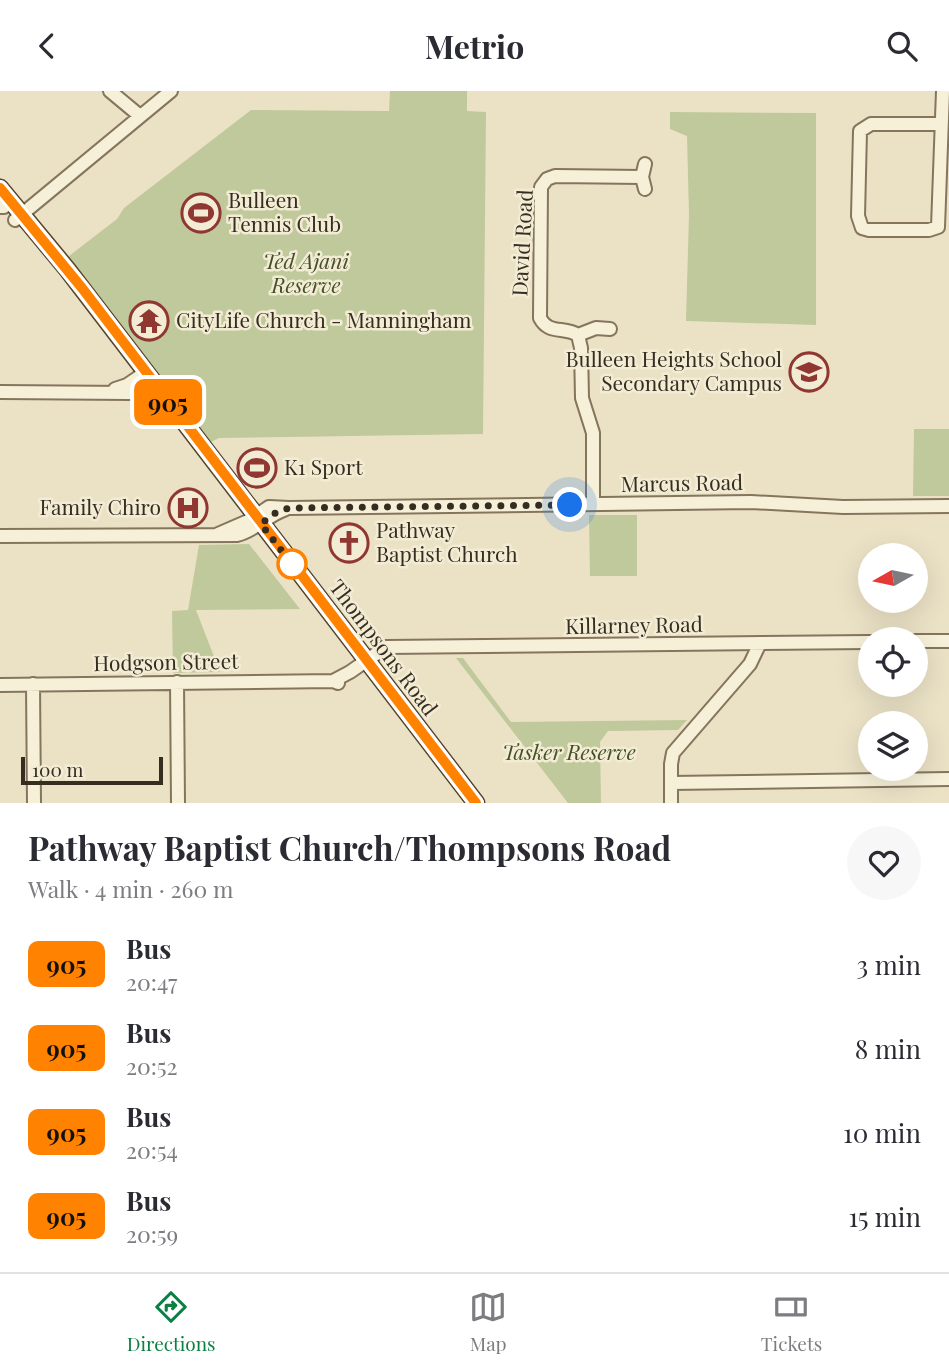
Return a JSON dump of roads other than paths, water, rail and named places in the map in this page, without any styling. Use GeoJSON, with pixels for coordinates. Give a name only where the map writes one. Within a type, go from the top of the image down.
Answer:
{"type":"FeatureCollection","features":[{"type":"Feature","properties":{"kind":"main road","name":"Thompsons Road"},"geometry":{"type":"LineString","coordinates":[[0,188],[19,217],[364,666],[465,803]]}},
{"type":"Feature","properties":{"kind":"main road","name":"Thompsons Road"},"geometry":{"type":"LineString","coordinates":[[1,206],[19,217]]}},
{"type":"Feature","properties":{"kind":"main road","name":"Thompsons Road"},"geometry":{"type":"LineString","coordinates":[[364,666],[475,803]]}},
{"type":"Feature","properties":{"kind":"street"},"geometry":{"type":"LineString","coordinates":[[19,217],[172,91]]}},
{"type":"Feature","properties":{"kind":"street"},"geometry":{"type":"LineString","coordinates":[[942,124],[871,124],[860,131],[858,216],[862,228],[933,230],[939,227],[943,91]]}},
{"type":"Feature","properties":{"kind":"street"},"geometry":{"type":"LineString","coordinates":[[113,94],[136,119]]}},
{"type":"Feature","properties":{"kind":"street","name":"David Road"},"geometry":{"type":"LineString","coordinates":[[611,329],[596,328],[578,335],[570,331],[550,330],[540,318],[541,187],[547,179],[555,176],[644,177]]}},
{"type":"Feature","properties":{"kind":"street"},"geometry":{"type":"LineString","coordinates":[[578,335],[581,348],[582,398],[593,427],[593,504]]}},
{"type":"Feature","properties":{"kind":"street"},"geometry":{"type":"LineString","coordinates":[[0,392],[130,393],[145,379]]}},
{"type":"Feature","properties":{"kind":"street","name":"Marcus Road"},"geometry":{"type":"LineString","coordinates":[[0,537],[218,534],[255,523],[289,508],[762,502],[843,507],[949,506]]}},
{"type":"Feature","properties":{"kind":"street"},"geometry":{"type":"LineString","coordinates":[[928,641],[949,641]]}},
{"type":"Feature","properties":{"kind":"street","name":"Killarney Road"},"geometry":{"type":"LineString","coordinates":[[364,666],[382,648],[858,642]]}},
{"type":"Feature","properties":{"kind":"street"},"geometry":{"type":"LineString","coordinates":[[671,803],[673,753],[754,658],[760,643]]}},
{"type":"Feature","properties":{"kind":"street"},"geometry":{"type":"LineString","coordinates":[[744,644],[744,669]]}},
{"type":"Feature","properties":{"kind":"street","name":"Hodgson Street"},"geometry":{"type":"LineString","coordinates":[[0,685],[345,682],[364,666]]}},
{"type":"Feature","properties":{"kind":"street"},"geometry":{"type":"LineString","coordinates":[[177,682],[178,803]]}},
{"type":"Feature","properties":{"kind":"street"},"geometry":{"type":"LineString","coordinates":[[33,684],[34,803]]}},
{"type":"Feature","properties":{"kind":"street"},"geometry":{"type":"LineString","coordinates":[[671,783],[949,779]]}},
{"type":"Feature","properties":{"kind":"place","name":"Bulleen Tennis Club"},"geometry":{"type":"Point","coordinates":[201,213]}},
{"type":"Feature","properties":{"kind":"place","name":"CityLife Church - Manningham"},"geometry":{"type":"Point","coordinates":[149,321]}},
{"type":"Feature","properties":{"kind":"place","name":"Bulleen Heights School Secondary Campus"},"geometry":{"type":"Point","coordinates":[809,372]}},
{"type":"Feature","properties":{"kind":"place","name":"K1 Sport"},"geometry":{"type":"Point","coordinates":[257,468]}},
{"type":"Feature","properties":{"kind":"place","name":"Family Chiro"},"geometry":{"type":"Point","coordinates":[188,508]}},
{"type":"Feature","properties":{"kind":"place","name":"Pathway Baptist Church"},"geometry":{"type":"Point","coordinates":[349,543]}},
{"type":"Feature","properties":{"kind":"park label","name":"Ted Ajani Reserve"},"geometry":{"type":"Point","coordinates":[306,274]}},
{"type":"Feature","properties":{"kind":"park label","name":"Tasker Reserve"},"geometry":{"type":"Point","coordinates":[569,753]}}]}
